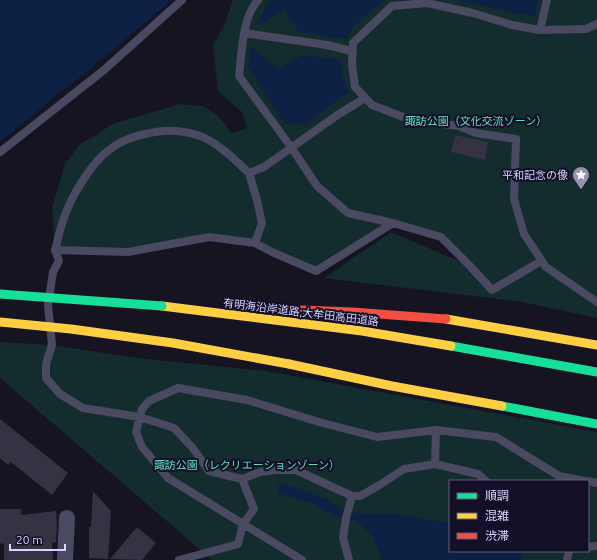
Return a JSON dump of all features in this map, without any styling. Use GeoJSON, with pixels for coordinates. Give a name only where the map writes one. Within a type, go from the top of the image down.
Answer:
{"type":"FeatureCollection","features":[{"type":"Feature","properties":{"kind":"highway","name":"有明海沿岸道路;大牟田高田道路"},"geometry":{"type":"LineString","coordinates":[[0,294],[162,306],[362,331],[597,372]]}},
{"type":"Feature","properties":{"kind":"highway"},"geometry":{"type":"LineString","coordinates":[[162,306],[265,309]]}},
{"type":"Feature","properties":{"kind":"highway"},"geometry":{"type":"LineString","coordinates":[[288,310],[352,312],[455,320],[597,345]]}},
{"type":"Feature","properties":{"kind":"highway"},"geometry":{"type":"LineString","coordinates":[[0,322],[72,329],[173,343],[597,424]]}},
{"type":"Feature","properties":{"kind":"street"},"geometry":{"type":"LineString","coordinates":[[65,560],[67,518]]}},
{"type":"Feature","properties":{"kind":"lane"},"geometry":{"type":"LineString","coordinates":[[0,152],[104,70],[182,0]]}},
{"type":"Feature","properties":{"kind":"lane"},"geometry":{"type":"LineString","coordinates":[[258,0],[252,7],[244,34],[239,76],[291,147],[317,186],[348,213],[393,223],[441,237],[470,265],[492,290],[541,261]]}},
{"type":"Feature","properties":{"kind":"lane"},"geometry":{"type":"LineString","coordinates":[[540,30],[547,0]]}},
{"type":"Feature","properties":{"kind":"lane"},"geometry":{"type":"LineString","coordinates":[[597,24],[586,29],[540,30],[512,25],[473,13],[427,3],[392,6],[352,43],[352,64],[355,87],[372,105],[411,120],[459,126],[476,133],[516,139],[514,199],[524,234],[546,267],[597,302]]}},
{"type":"Feature","properties":{"kind":"lane"},"geometry":{"type":"LineString","coordinates":[[244,34],[291,39],[352,51]]}},
{"type":"Feature","properties":{"kind":"lane"},"geometry":{"type":"LineString","coordinates":[[250,173],[264,167],[336,116],[365,98]]}},
{"type":"Feature","properties":{"kind":"lane"},"geometry":{"type":"LineString","coordinates":[[255,243],[262,223],[250,173],[212,141],[190,132],[171,130],[149,132],[128,139],[108,150],[92,167],[74,194],[64,217],[55,250],[59,261],[53,272],[48,305],[52,345],[46,364],[46,378],[60,394],[83,408],[140,417],[174,428],[192,447],[209,471],[242,479],[260,472],[296,470],[352,496],[360,496],[404,469],[435,464],[478,474],[485,480]]}},
{"type":"Feature","properties":{"kind":"lane"},"geometry":{"type":"LineString","coordinates":[[55,250],[128,252],[208,237],[255,243],[316,271],[393,223]]}},
{"type":"Feature","properties":{"kind":"lane"},"geometry":{"type":"LineString","coordinates":[[302,560],[168,478],[142,446],[136,432],[142,409],[150,401],[178,388],[247,400],[319,422],[377,437],[436,430],[496,437],[559,476],[581,480]]}},
{"type":"Feature","properties":{"kind":"lane"},"geometry":{"type":"LineString","coordinates":[[435,464],[436,430]]}},
{"type":"Feature","properties":{"kind":"lane"},"geometry":{"type":"LineString","coordinates":[[179,560],[238,544],[243,524],[254,509],[242,479]]}},
{"type":"Feature","properties":{"kind":"lane"},"geometry":{"type":"LineString","coordinates":[[349,560],[343,538],[346,518],[352,496]]}},
{"type":"Feature","properties":{"kind":"green space","name":"諏訪公園（文化交流ゾーン）"},"geometry":{"type":"Polygon","coordinates":[[[233,0],[597,0],[597,318],[522,302],[324,278],[391,232],[468,265],[441,237],[393,223],[316,271],[255,243],[209,237],[128,252],[55,250],[52,208],[65,164],[80,144],[112,124],[180,104],[203,106],[218,116],[232,133],[247,128],[242,112],[218,91],[213,46],[225,23],[233,0]]]}},
{"type":"Feature","properties":{"kind":"green space","name":"諏訪公園（レクリエーションゾーン）"},"geometry":{"type":"Polygon","coordinates":[[[0,342],[52,345],[137,358],[266,371],[597,432],[597,560],[212,560],[0,378],[0,342]]]}},
{"type":"Feature","properties":{"kind":"water"},"geometry":{"type":"Polygon","coordinates":[[[0,0],[172,0],[77,80],[0,142],[0,0]]]}},
{"type":"Feature","properties":{"kind":"water"},"geometry":{"type":"Polygon","coordinates":[[[271,0],[385,0],[368,13],[353,28],[346,39],[299,32],[284,10],[265,22],[257,24],[268,2],[271,0]]]}},
{"type":"Feature","properties":{"kind":"water"},"geometry":{"type":"Polygon","coordinates":[[[455,0],[537,0],[535,17],[455,0]]]}},
{"type":"Feature","properties":{"kind":"water"},"geometry":{"type":"Polygon","coordinates":[[[251,47],[278,69],[303,55],[341,60],[342,76],[349,91],[305,125],[284,123],[248,67],[251,47]]]}},
{"type":"Feature","properties":{"kind":"water"},"geometry":{"type":"Polygon","coordinates":[[[279,484],[288,485],[328,500],[339,509],[359,514],[393,514],[449,523],[449,552],[522,552],[523,560],[383,560],[372,536],[359,523],[334,515],[312,503],[277,493],[279,484]]]}},
{"type":"Feature","properties":{"kind":"building"},"geometry":{"type":"Polygon","coordinates":[[[455,135],[488,142],[485,160],[451,152],[455,135]]]}},
{"type":"Feature","properties":{"kind":"building"},"geometry":{"type":"Polygon","coordinates":[[[0,419],[68,473],[52,495],[11,462],[8,465],[0,458],[0,419]]]}},
{"type":"Feature","properties":{"kind":"building"},"geometry":{"type":"Polygon","coordinates":[[[93,491],[111,511],[108,559],[89,558],[89,527],[91,527],[93,491]]]}},
{"type":"Feature","properties":{"kind":"building"},"geometry":{"type":"Polygon","coordinates":[[[0,509],[21,509],[21,515],[56,511],[56,542],[52,543],[53,560],[4,560],[4,543],[0,544],[0,509]]]}},
{"type":"Feature","properties":{"kind":"building"},"geometry":{"type":"Polygon","coordinates":[[[137,527],[156,543],[142,560],[110,559],[137,527]]]}},
{"type":"Feature","properties":{"kind":"traffic: fast"},"geometry":{"type":"LineString","coordinates":[[0,294],[162,306]]}},
{"type":"Feature","properties":{"kind":"traffic: fast"},"geometry":{"type":"LineString","coordinates":[[451,346],[597,372]]}},
{"type":"Feature","properties":{"kind":"traffic: fast"},"geometry":{"type":"LineString","coordinates":[[502,406],[597,424]]}},
{"type":"Feature","properties":{"kind":"traffic: slow"},"geometry":{"type":"LineString","coordinates":[[162,306],[362,331],[451,346]]}},
{"type":"Feature","properties":{"kind":"traffic: slow"},"geometry":{"type":"LineString","coordinates":[[446,319],[597,345]]}},
{"type":"Feature","properties":{"kind":"traffic: slow"},"geometry":{"type":"LineString","coordinates":[[0,322],[71,329],[173,343],[289,364]]}},
{"type":"Feature","properties":{"kind":"traffic: slow"},"geometry":{"type":"LineString","coordinates":[[289,364],[392,386],[502,406]]}},
{"type":"Feature","properties":{"kind":"traffic: jam"},"geometry":{"type":"LineString","coordinates":[[301,310],[446,319]]}},
{"type":"Feature","properties":{"kind":"place","name":"平和記念の像"},"geometry":{"type":"Point","coordinates":[581,190]}}]}
